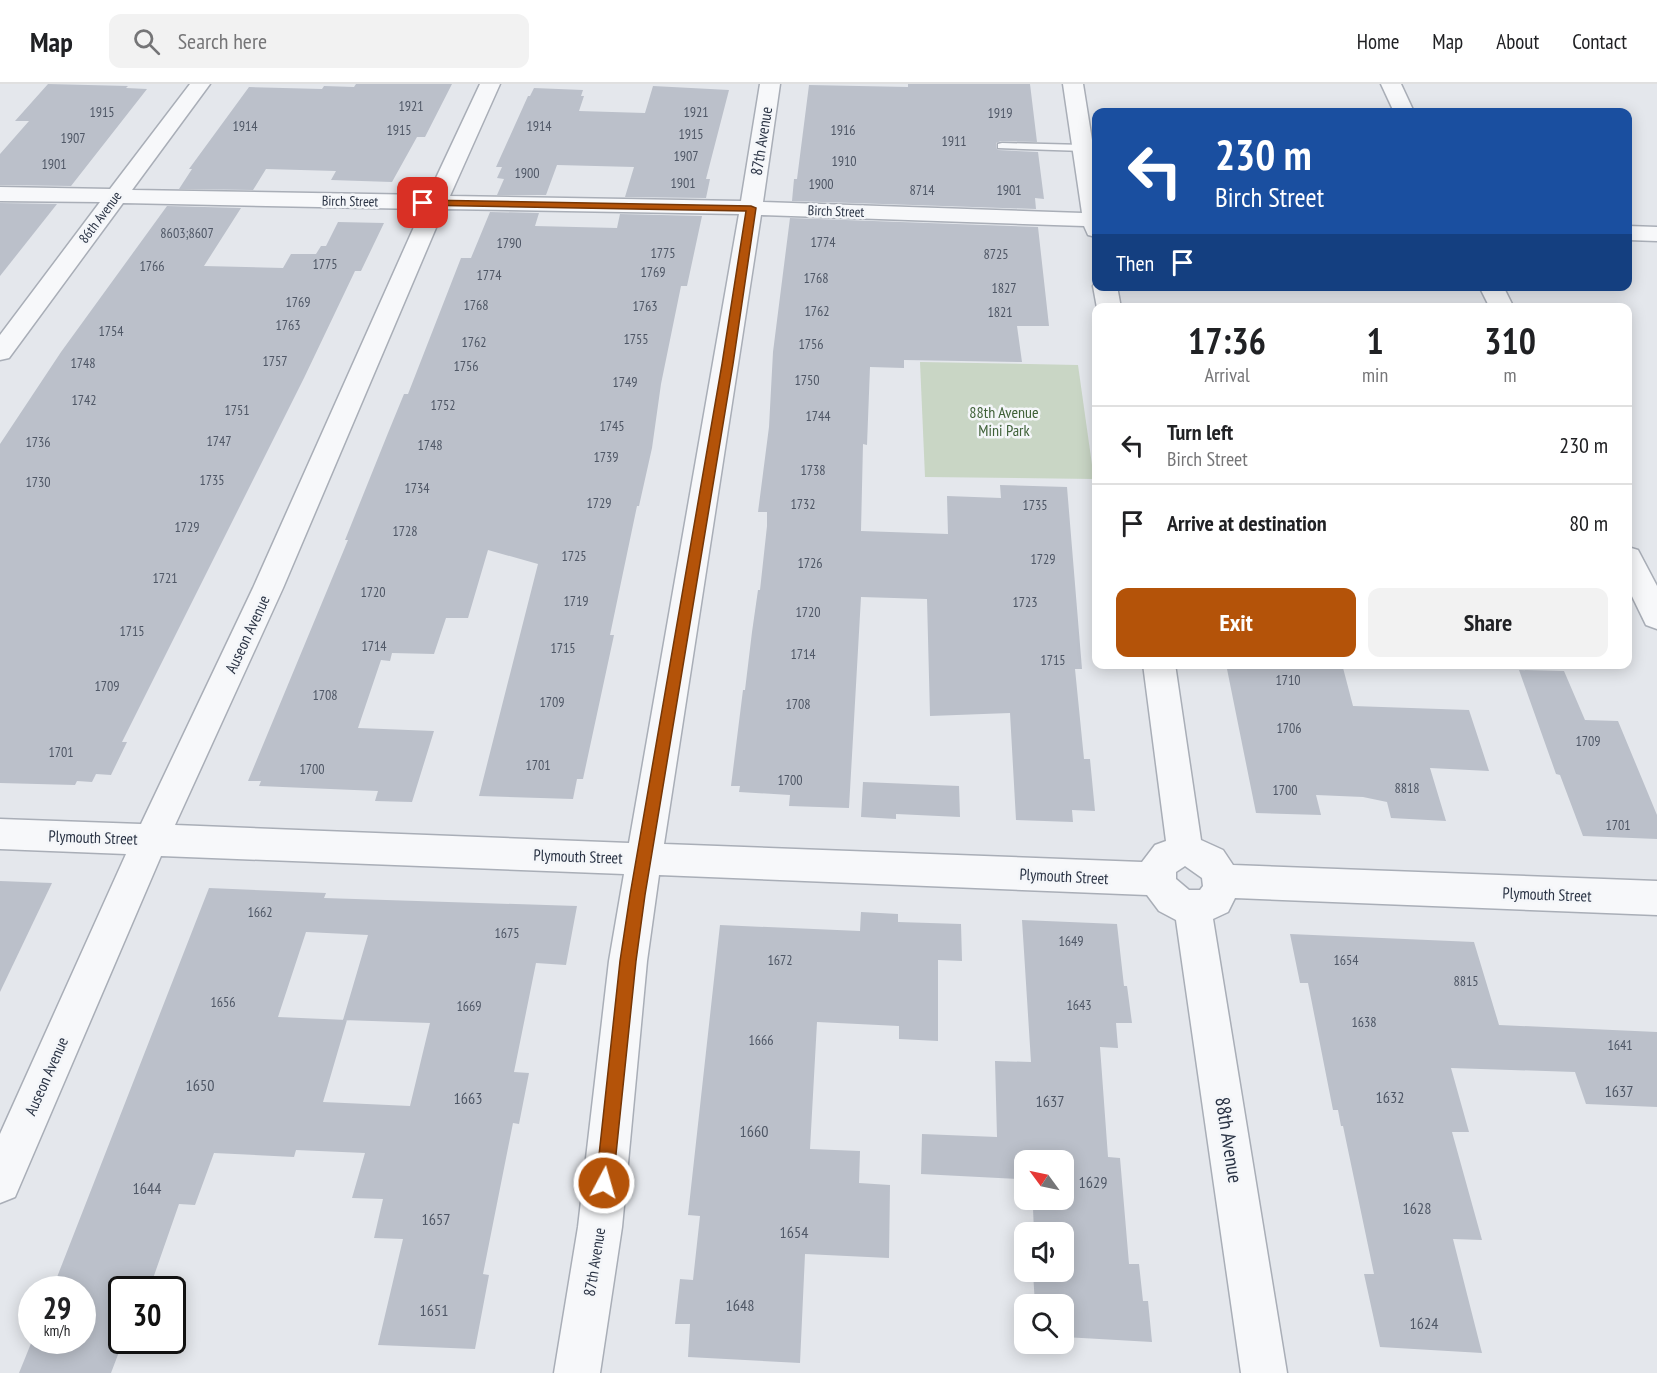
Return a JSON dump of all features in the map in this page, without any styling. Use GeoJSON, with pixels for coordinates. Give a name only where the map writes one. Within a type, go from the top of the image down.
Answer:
{"type":"FeatureCollection","features":[{"type":"Feature","properties":{"kind":"street","name":"86th Avenue"},"geometry":{"type":"LineString","coordinates":[[0,352],[200,84]]}},
{"type":"Feature","properties":{"kind":"street","name":"Auseon Avenue"},"geometry":{"type":"LineString","coordinates":[[0,1182],[152,839],[268,588],[490,84]]}},
{"type":"Feature","properties":{"kind":"street","name":"87th Avenue"},"geometry":{"type":"LineString","coordinates":[[577,1373],[600,1227],[628,961],[728,364],[771,84]]}},
{"type":"Feature","properties":{"kind":"street"},"geometry":{"type":"LineString","coordinates":[[1073,84],[1092,198]]}},
{"type":"Feature","properties":{"kind":"street"},"geometry":{"type":"LineString","coordinates":[[1391,84],[1402,108]]}},
{"type":"Feature","properties":{"kind":"street","name":"Birch Street"},"geometry":{"type":"LineString","coordinates":[[0,194],[751,208],[1092,223]]}},
{"type":"Feature","properties":{"kind":"street"},"geometry":{"type":"LineString","coordinates":[[1632,233],[1657,234]]}},
{"type":"Feature","properties":{"kind":"street"},"geometry":{"type":"LineString","coordinates":[[1632,566],[1657,617]]}},
{"type":"Feature","properties":{"kind":"street"},"geometry":{"type":"LineString","coordinates":[[1160,669],[1185,850]]}},
{"type":"Feature","properties":{"kind":"street","name":"Plymouth Street"},"geometry":{"type":"LineString","coordinates":[[0,834],[1157,879]]}},
{"type":"Feature","properties":{"kind":"street"},"geometry":{"type":"LineString","coordinates":[[1185,850],[1198,853],[1218,870],[1207,894],[1170,899],[1162,890],[1157,879],[1158,868],[1163,858],[1173,852],[1185,850]]}},
{"type":"Feature","properties":{"kind":"street","name":"Plymouth Street"},"geometry":{"type":"LineString","coordinates":[[1207,894],[1657,898]]}},
{"type":"Feature","properties":{"kind":"street","name":"88th Avenue"},"geometry":{"type":"LineString","coordinates":[[1207,894],[1264,1373]]}},
{"type":"Feature","properties":{"kind":"lane"},"geometry":{"type":"LineString","coordinates":[[1002,146],[1084,148]]}},
{"type":"Feature","properties":{"kind":"green space","name":"88th Avenue Mini Park"},"geometry":{"type":"Polygon","coordinates":[[[920,362],[1078,365],[1092,479],[925,477],[920,362]]]}},
{"type":"Feature","properties":{"kind":"building"},"geometry":{"type":"Polygon","coordinates":[[[48,84],[128,86],[126,88],[147,89],[71,186],[0,185],[0,154],[29,121],[15,121],[48,84]]]}},
{"type":"Feature","properties":{"kind":"building"},"geometry":{"type":"Polygon","coordinates":[[[356,84],[452,84],[425,137],[417,137],[392,182],[331,180],[336,171],[266,169],[253,190],[179,189],[192,169],[189,169],[249,87],[322,89],[324,86],[354,87],[356,84]]]}},
{"type":"Feature","properties":{"kind":"building"},"geometry":{"type":"Polygon","coordinates":[[[908,84],[1030,84],[1037,142],[1001,141],[996,143],[996,148],[998,150],[1038,152],[1044,199],[1035,198],[1036,209],[792,201],[809,85],[908,87],[908,84]]]}},
{"type":"Feature","properties":{"kind":"building"},"geometry":{"type":"Polygon","coordinates":[[[653,86],[729,90],[706,179],[710,179],[706,198],[625,197],[634,167],[557,165],[546,195],[497,195],[504,179],[497,178],[502,167],[496,167],[528,96],[534,88],[583,90],[581,96],[584,96],[579,111],[645,113],[653,86]]]}},
{"type":"Feature","properties":{"kind":"building"},"geometry":{"type":"Polygon","coordinates":[[[0,203],[57,204],[0,276],[0,203]]]}},
{"type":"Feature","properties":{"kind":"building"},"geometry":{"type":"Polygon","coordinates":[[[167,206],[241,208],[204,266],[283,268],[291,254],[316,254],[321,246],[326,246],[338,222],[384,223],[361,271],[355,271],[122,742],[127,742],[111,775],[96,774],[92,782],[77,781],[75,785],[0,783],[0,444],[61,352],[167,206]]]}},
{"type":"Feature","properties":{"kind":"building"},"geometry":{"type":"Polygon","coordinates":[[[490,212],[539,213],[535,226],[617,228],[620,214],[702,216],[687,286],[681,286],[661,384],[652,448],[639,506],[637,506],[610,635],[614,635],[583,779],[577,779],[573,799],[479,796],[538,564],[488,550],[468,618],[446,618],[434,654],[392,653],[390,661],[381,660],[358,728],[434,731],[412,802],[375,801],[378,791],[259,786],[261,781],[248,781],[348,540],[345,540],[388,433],[404,394],[408,394],[461,258],[471,258],[490,212]]]}},
{"type":"Feature","properties":{"kind":"building"},"geometry":{"type":"Polygon","coordinates":[[[790,218],[1038,227],[1049,326],[1017,326],[1022,362],[904,360],[904,368],[870,367],[867,445],[863,444],[861,531],[948,534],[947,496],[1001,498],[1000,485],[1067,487],[1082,669],[1075,669],[1084,759],[1090,759],[1095,811],[1072,810],[1073,822],[1016,820],[1010,713],[930,716],[927,599],[861,597],[849,808],[789,806],[790,795],[739,792],[740,786],[731,786],[743,690],[745,690],[758,590],[760,590],[767,526],[767,512],[758,512],[769,427],[773,352],[790,218]]]}},
{"type":"Feature","properties":{"kind":"building"},"geometry":{"type":"Polygon","coordinates":[[[1227,669],[1343,669],[1353,706],[1469,710],[1489,771],[1430,768],[1446,821],[1391,818],[1387,802],[1363,797],[1316,795],[1321,815],[1256,813],[1227,669]]]}},
{"type":"Feature","properties":{"kind":"building"},"geometry":{"type":"Polygon","coordinates":[[[1519,670],[1564,671],[1585,720],[1618,721],[1657,815],[1657,839],[1583,836],[1560,775],[1556,774],[1519,670]]]}},
{"type":"Feature","properties":{"kind":"building"},"geometry":{"type":"Polygon","coordinates":[[[863,782],[959,786],[960,817],[896,814],[896,819],[861,817],[863,782]]]}},
{"type":"Feature","properties":{"kind":"building"},"geometry":{"type":"Polygon","coordinates":[[[0,881],[52,883],[0,992],[0,881]]]}},
{"type":"Feature","properties":{"kind":"building"},"geometry":{"type":"Polygon","coordinates":[[[209,888],[326,893],[324,898],[577,906],[566,965],[536,963],[514,1072],[529,1073],[519,1124],[513,1123],[483,1274],[489,1275],[475,1349],[378,1345],[403,1239],[374,1238],[383,1199],[352,1198],[365,1153],[296,1150],[294,1157],[214,1153],[195,1205],[179,1204],[154,1276],[108,1276],[108,1354],[118,1354],[111,1373],[19,1373],[27,1354],[96,1354],[96,1276],[57,1276],[209,888]],[[306,932],[278,1017],[343,1020],[368,935],[306,932]],[[347,1020],[323,1102],[410,1106],[430,1023],[347,1020]]]}},
{"type":"Feature","properties":{"kind":"building"},"geometry":{"type":"Polygon","coordinates":[[[861,912],[898,914],[898,922],[961,924],[962,961],[938,960],[938,1041],[899,1039],[899,1026],[817,1022],[810,1149],[860,1151],[859,1183],[890,1185],[889,1258],[805,1254],[800,1363],[688,1357],[690,1324],[675,1324],[680,1279],[693,1280],[700,1216],[688,1215],[720,925],[860,931],[861,912]]]}},
{"type":"Feature","properties":{"kind":"building"},"geometry":{"type":"Polygon","coordinates":[[[1022,920],[1117,924],[1124,986],[1127,986],[1132,1023],[1116,1023],[1118,1048],[1100,1047],[1108,1157],[1120,1158],[1129,1264],[1139,1264],[1143,1301],[1148,1301],[1152,1342],[1074,1338],[1074,1294],[1034,1294],[1034,1282],[1074,1282],[1074,1222],[1034,1222],[1033,1210],[1074,1210],[1074,1150],[1014,1150],[1014,1179],[921,1174],[922,1134],[997,1137],[995,1061],[1031,1062],[1022,920]]]}},
{"type":"Feature","properties":{"kind":"building"},"geometry":{"type":"Polygon","coordinates":[[[1290,934],[1474,942],[1499,1025],[1657,1032],[1657,1107],[1586,1104],[1575,1072],[1451,1068],[1469,1132],[1452,1132],[1482,1240],[1453,1239],[1482,1353],[1380,1347],[1364,1274],[1374,1274],[1343,1126],[1341,1126],[1338,1110],[1333,1110],[1308,983],[1300,983],[1290,934]]]}},
{"type":"Feature","properties":{"kind":"route"},"geometry":{"type":"LineString","coordinates":[[423,203],[751,208],[728,364],[628,961],[604,1183]]}}]}
